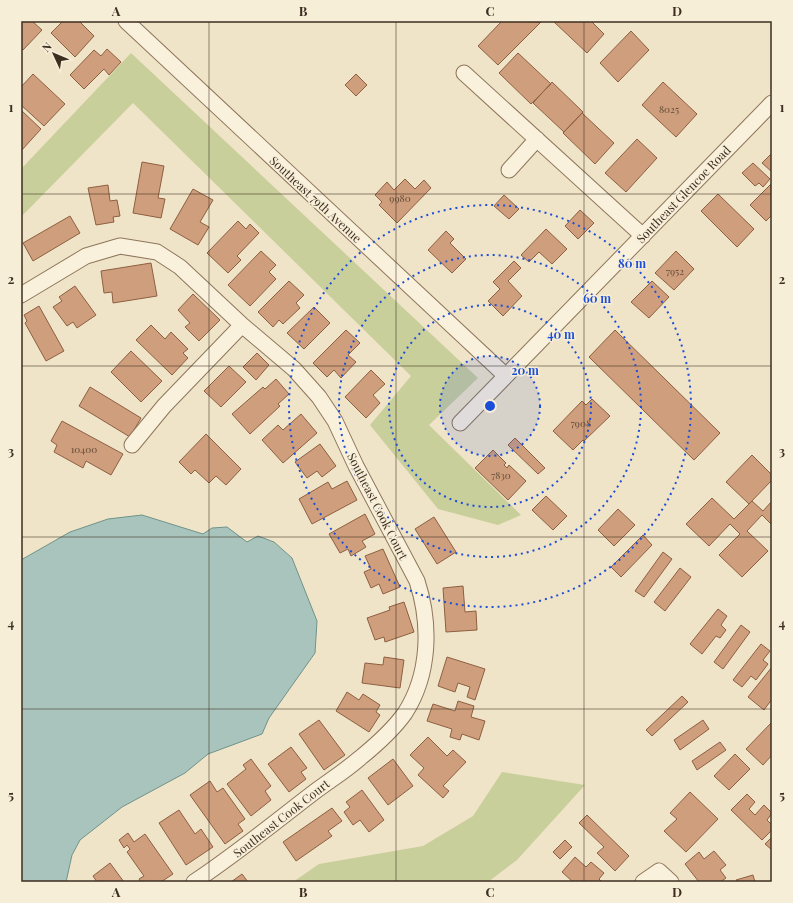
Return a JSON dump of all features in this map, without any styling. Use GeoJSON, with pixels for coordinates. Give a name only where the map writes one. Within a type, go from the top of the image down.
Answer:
{"type":"FeatureCollection","features":[{"type":"Feature","properties":{"kind":"street","name":"Southeast 79th Avenue"},"geometry":{"type":"LineString","coordinates":[[126,21],[506,376]]}},
{"type":"Feature","properties":{"kind":"street"},"geometry":{"type":"LineString","coordinates":[[464,73],[643,236]]}},
{"type":"Feature","properties":{"kind":"street","name":"Southeast Glencoe Road"},"geometry":{"type":"LineString","coordinates":[[460,423],[772,103]]}},
{"type":"Feature","properties":{"kind":"street"},"geometry":{"type":"LineString","coordinates":[[509,170],[537,139]]}},
{"type":"Feature","properties":{"kind":"street","name":"Southeast Cook Court"},"geometry":{"type":"LineString","coordinates":[[21,295],[86,256],[120,246],[157,252],[174,263],[195,280],[242,325],[294,369],[319,397],[335,421],[356,466],[417,581],[424,608],[426,644],[422,674],[410,703],[387,733],[359,759],[225,862],[194,882]]}},
{"type":"Feature","properties":{"kind":"street"},"geometry":{"type":"LineString","coordinates":[[132,445],[164,406],[242,325]]}},
{"type":"Feature","properties":{"kind":"street"},"geometry":{"type":"LineString","coordinates":[[643,882],[659,871],[671,882]]}},
{"type":"Feature","properties":{"kind":"green space"},"geometry":{"type":"Polygon","coordinates":[[[131,53],[478,378],[429,425],[521,515],[498,525],[438,509],[370,425],[411,376],[133,103],[21,217],[21,169],[131,53]]]}},
{"type":"Feature","properties":{"kind":"green space"},"geometry":{"type":"Polygon","coordinates":[[[502,772],[585,785],[517,860],[488,882],[293,882],[319,864],[423,846],[473,816],[502,772]]]}},
{"type":"Feature","properties":{"kind":"water"},"geometry":{"type":"Polygon","coordinates":[[[142,515],[203,534],[212,528],[227,527],[247,542],[258,536],[274,542],[292,558],[317,621],[315,653],[269,718],[262,734],[208,754],[185,773],[122,807],[80,840],[72,855],[66,882],[21,882],[21,560],[70,532],[108,519],[142,515]]]}},
{"type":"Feature","properties":{"kind":"building"},"geometry":{"type":"Polygon","coordinates":[[[21,21],[32,21],[42,30],[23,50],[21,48],[21,21]]]}},
{"type":"Feature","properties":{"kind":"building"},"geometry":{"type":"Polygon","coordinates":[[[63,21],[79,21],[94,36],[75,57],[51,33],[63,21]]]}},
{"type":"Feature","properties":{"kind":"building"},"geometry":{"type":"Polygon","coordinates":[[[502,21],[541,22],[498,65],[478,46],[502,21]]]}},
{"type":"Feature","properties":{"kind":"building"},"geometry":{"type":"Polygon","coordinates":[[[553,21],[591,21],[604,34],[587,53],[553,21]]]}},
{"type":"Feature","properties":{"kind":"building"},"geometry":{"type":"Polygon","coordinates":[[[631,31],[649,50],[618,82],[600,63],[631,31]]]}},
{"type":"Feature","properties":{"kind":"building"},"geometry":{"type":"Polygon","coordinates":[[[107,49],[121,62],[109,75],[104,69],[84,89],[70,75],[94,50],[101,56],[107,49]]]}},
{"type":"Feature","properties":{"kind":"building"},"geometry":{"type":"Polygon","coordinates":[[[518,53],[551,84],[531,104],[499,73],[518,53]]]}},
{"type":"Feature","properties":{"kind":"building"},"geometry":{"type":"Polygon","coordinates":[[[33,74],[65,104],[44,126],[21,105],[21,87],[33,74]]]}},
{"type":"Feature","properties":{"kind":"building"},"geometry":{"type":"Polygon","coordinates":[[[356,74],[367,85],[356,96],[345,85],[356,74]]]}},
{"type":"Feature","properties":{"kind":"building"},"geometry":{"type":"Polygon","coordinates":[[[552,82],[583,112],[564,132],[533,103],[552,82]]]}},
{"type":"Feature","properties":{"kind":"building"},"geometry":{"type":"Polygon","coordinates":[[[663,82],[697,114],[676,137],[642,105],[663,82]]]}},
{"type":"Feature","properties":{"kind":"building"},"geometry":{"type":"Polygon","coordinates":[[[21,110],[41,129],[21,151],[21,110]]]}},
{"type":"Feature","properties":{"kind":"building"},"geometry":{"type":"Polygon","coordinates":[[[582,113],[614,143],[595,164],[563,133],[582,113]]]}},
{"type":"Feature","properties":{"kind":"building"},"geometry":{"type":"Polygon","coordinates":[[[637,139],[657,158],[626,192],[605,173],[637,139]]]}},
{"type":"Feature","properties":{"kind":"building"},"geometry":{"type":"Polygon","coordinates":[[[772,153],[772,172],[762,163],[772,153]]]}},
{"type":"Feature","properties":{"kind":"building"},"geometry":{"type":"Polygon","coordinates":[[[142,162],[164,166],[158,198],[165,199],[161,218],[133,213],[142,162]]]}},
{"type":"Feature","properties":{"kind":"building"},"geometry":{"type":"Polygon","coordinates":[[[753,163],[770,179],[763,187],[759,183],[755,186],[742,173],[753,163]]]}},
{"type":"Feature","properties":{"kind":"building"},"geometry":{"type":"Polygon","coordinates":[[[405,179],[415,189],[424,180],[431,188],[397,223],[379,205],[382,202],[375,195],[387,182],[394,190],[405,179]]]}},
{"type":"Feature","properties":{"kind":"building"},"geometry":{"type":"Polygon","coordinates":[[[771,184],[772,215],[766,221],[750,205],[771,184]]]}},
{"type":"Feature","properties":{"kind":"building"},"geometry":{"type":"Polygon","coordinates":[[[108,185],[110,201],[117,200],[120,216],[113,217],[114,222],[96,225],[88,188],[108,185]]]}},
{"type":"Feature","properties":{"kind":"building"},"geometry":{"type":"Polygon","coordinates":[[[193,189],[213,200],[200,222],[209,227],[198,245],[170,229],[193,189]]]}},
{"type":"Feature","properties":{"kind":"building"},"geometry":{"type":"Polygon","coordinates":[[[718,194],[754,229],[737,247],[701,211],[718,194]]]}},
{"type":"Feature","properties":{"kind":"building"},"geometry":{"type":"Polygon","coordinates":[[[504,195],[519,209],[509,219],[494,206],[504,195]]]}},
{"type":"Feature","properties":{"kind":"building"},"geometry":{"type":"Polygon","coordinates":[[[580,210],[594,223],[578,239],[565,226],[580,210]]]}},
{"type":"Feature","properties":{"kind":"building"},"geometry":{"type":"Polygon","coordinates":[[[70,216],[80,233],[33,261],[23,243],[70,216]]]}},
{"type":"Feature","properties":{"kind":"building"},"geometry":{"type":"Polygon","coordinates":[[[238,221],[246,229],[250,224],[259,233],[237,256],[241,260],[228,273],[207,253],[238,221]]]}},
{"type":"Feature","properties":{"kind":"building"},"geometry":{"type":"Polygon","coordinates":[[[546,229],[567,249],[552,264],[539,252],[529,262],[521,255],[546,229]]]}},
{"type":"Feature","properties":{"kind":"building"},"geometry":{"type":"Polygon","coordinates":[[[446,231],[454,239],[450,243],[466,259],[452,273],[428,250],[446,231]]]}},
{"type":"Feature","properties":{"kind":"building"},"geometry":{"type":"Polygon","coordinates":[[[261,251],[276,265],[269,272],[276,279],[250,306],[228,285],[261,251]]]}},
{"type":"Feature","properties":{"kind":"building"},"geometry":{"type":"Polygon","coordinates":[[[676,251],[694,269],[674,290],[655,273],[676,251]]]}},
{"type":"Feature","properties":{"kind":"building"},"geometry":{"type":"Polygon","coordinates":[[[514,261],[521,268],[508,281],[522,296],[503,316],[488,301],[500,289],[493,282],[514,261]]]}},
{"type":"Feature","properties":{"kind":"building"},"geometry":{"type":"Polygon","coordinates":[[[151,263],[157,296],[113,303],[112,292],[104,293],[101,271],[151,263]]]}},
{"type":"Feature","properties":{"kind":"building"},"geometry":{"type":"Polygon","coordinates":[[[289,281],[304,295],[296,303],[300,308],[283,324],[279,320],[273,327],[258,312],[289,281]]]}},
{"type":"Feature","properties":{"kind":"building"},"geometry":{"type":"Polygon","coordinates":[[[652,281],[669,297],[649,318],[631,302],[652,281]]]}},
{"type":"Feature","properties":{"kind":"building"},"geometry":{"type":"Polygon","coordinates":[[[75,286],[96,315],[77,328],[73,322],[67,326],[53,307],[62,301],[59,297],[75,286]]]}},
{"type":"Feature","properties":{"kind":"building"},"geometry":{"type":"Polygon","coordinates":[[[193,294],[220,320],[199,341],[185,327],[190,323],[178,310],[193,294]]]}},
{"type":"Feature","properties":{"kind":"building"},"geometry":{"type":"Polygon","coordinates":[[[39,306],[64,351],[46,361],[25,323],[27,321],[24,315],[39,306]]]}},
{"type":"Feature","properties":{"kind":"building"},"geometry":{"type":"Polygon","coordinates":[[[314,307],[330,323],[304,349],[287,333],[314,307]]]}},
{"type":"Feature","properties":{"kind":"building"},"geometry":{"type":"Polygon","coordinates":[[[151,325],[165,339],[171,332],[188,349],[183,353],[188,358],[172,375],[136,340],[151,325]]]}},
{"type":"Feature","properties":{"kind":"building"},"geometry":{"type":"Polygon","coordinates":[[[346,330],[360,343],[348,355],[356,362],[341,378],[334,370],[327,377],[313,363],[346,330]]]}},
{"type":"Feature","properties":{"kind":"building"},"geometry":{"type":"Polygon","coordinates":[[[615,330],[720,433],[694,460],[589,357],[615,330]]]}},
{"type":"Feature","properties":{"kind":"building"},"geometry":{"type":"Polygon","coordinates":[[[131,351],[162,381],[141,402],[111,372],[131,351]]]}},
{"type":"Feature","properties":{"kind":"building"},"geometry":{"type":"Polygon","coordinates":[[[257,353],[269,365],[256,380],[243,367],[257,353]]]}},
{"type":"Feature","properties":{"kind":"building"},"geometry":{"type":"Polygon","coordinates":[[[229,366],[246,382],[221,407],[204,391],[229,366]]]}},
{"type":"Feature","properties":{"kind":"building"},"geometry":{"type":"Polygon","coordinates":[[[371,370],[385,384],[373,395],[380,403],[366,418],[345,397],[371,370]]]}},
{"type":"Feature","properties":{"kind":"building"},"geometry":{"type":"Polygon","coordinates":[[[276,379],[289,394],[278,404],[280,406],[250,434],[232,414],[263,387],[265,389],[276,379]]]}},
{"type":"Feature","properties":{"kind":"building"},"geometry":{"type":"Polygon","coordinates":[[[90,387],[141,418],[130,437],[79,406],[90,387]]]}},
{"type":"Feature","properties":{"kind":"building"},"geometry":{"type":"Polygon","coordinates":[[[592,399],[610,416],[573,450],[553,431],[582,401],[586,405],[592,399]]]}},
{"type":"Feature","properties":{"kind":"building"},"geometry":{"type":"Polygon","coordinates":[[[301,414],[317,433],[283,463],[262,440],[278,425],[283,430],[301,414]]]}},
{"type":"Feature","properties":{"kind":"building"},"geometry":{"type":"Polygon","coordinates":[[[62,421],[123,454],[111,475],[86,461],[83,468],[54,452],[57,445],[51,441],[62,421]]]}},
{"type":"Feature","properties":{"kind":"building"},"geometry":{"type":"Polygon","coordinates":[[[206,434],[241,469],[226,485],[216,476],[209,483],[195,470],[191,474],[179,462],[206,434]]]}},
{"type":"Feature","properties":{"kind":"building"},"geometry":{"type":"Polygon","coordinates":[[[515,438],[545,468],[538,474],[508,445],[515,438]]]}},
{"type":"Feature","properties":{"kind":"building"},"geometry":{"type":"Polygon","coordinates":[[[320,444],[336,466],[322,477],[317,471],[307,478],[295,462],[320,444]]]}},
{"type":"Feature","properties":{"kind":"building"},"geometry":{"type":"Polygon","coordinates":[[[493,450],[506,463],[504,465],[507,468],[509,465],[526,481],[508,500],[475,468],[493,450]]]}},
{"type":"Feature","properties":{"kind":"building"},"geometry":{"type":"Polygon","coordinates":[[[752,455],[772,475],[772,480],[749,504],[726,482],[752,455]]]}},
{"type":"Feature","properties":{"kind":"building"},"geometry":{"type":"Polygon","coordinates":[[[347,481],[357,500],[312,524],[299,499],[328,482],[332,489],[347,481]]]}},
{"type":"Feature","properties":{"kind":"building"},"geometry":{"type":"Polygon","coordinates":[[[546,496],[567,516],[553,530],[532,510],[546,496]]]}},
{"type":"Feature","properties":{"kind":"building"},"geometry":{"type":"Polygon","coordinates":[[[712,498],[734,519],[752,501],[763,511],[772,501],[772,525],[762,515],[747,531],[768,551],[742,577],[719,555],[740,534],[730,524],[709,546],[686,524],[712,498]]]}},
{"type":"Feature","properties":{"kind":"building"},"geometry":{"type":"Polygon","coordinates":[[[618,509],[635,525],[614,546],[598,530],[618,509]]]}},
{"type":"Feature","properties":{"kind":"building"},"geometry":{"type":"Polygon","coordinates":[[[365,514],[375,534],[362,541],[366,547],[351,556],[348,549],[340,553],[329,534],[365,514]]]}},
{"type":"Feature","properties":{"kind":"building"},"geometry":{"type":"Polygon","coordinates":[[[434,517],[456,552],[437,564],[415,529],[434,517]]]}},
{"type":"Feature","properties":{"kind":"building"},"geometry":{"type":"Polygon","coordinates":[[[643,535],[652,545],[621,577],[611,567],[643,535]]]}},
{"type":"Feature","properties":{"kind":"building"},"geometry":{"type":"Polygon","coordinates":[[[383,549],[400,587],[383,594],[379,584],[371,588],[364,572],[371,569],[365,556],[383,549]]]}},
{"type":"Feature","properties":{"kind":"building"},"geometry":{"type":"Polygon","coordinates":[[[663,552],[672,559],[644,597],[635,591],[663,552]]]}},
{"type":"Feature","properties":{"kind":"building"},"geometry":{"type":"Polygon","coordinates":[[[680,568],[691,577],[665,611],[654,602],[680,568]]]}},
{"type":"Feature","properties":{"kind":"building"},"geometry":{"type":"Polygon","coordinates":[[[463,586],[465,612],[476,611],[477,630],[446,632],[443,588],[463,586]]]}},
{"type":"Feature","properties":{"kind":"building"},"geometry":{"type":"Polygon","coordinates":[[[404,602],[414,632],[385,642],[384,637],[375,640],[367,618],[390,610],[389,607],[404,602]]]}},
{"type":"Feature","properties":{"kind":"building"},"geometry":{"type":"Polygon","coordinates":[[[718,609],[727,616],[721,625],[726,630],[720,638],[716,636],[702,654],[690,644],[718,609]]]}},
{"type":"Feature","properties":{"kind":"building"},"geometry":{"type":"Polygon","coordinates":[[[741,625],[750,632],[723,669],[714,662],[741,625]]]}},
{"type":"Feature","properties":{"kind":"building"},"geometry":{"type":"Polygon","coordinates":[[[761,644],[770,651],[763,660],[768,664],[756,680],[751,676],[742,687],[733,680],[761,644]]]}},
{"type":"Feature","properties":{"kind":"building"},"geometry":{"type":"Polygon","coordinates":[[[384,657],[404,660],[400,688],[362,683],[365,663],[383,665],[384,657]]]}},
{"type":"Feature","properties":{"kind":"building"},"geometry":{"type":"Polygon","coordinates":[[[447,657],[485,669],[475,700],[467,697],[470,687],[458,683],[455,692],[438,686],[447,657]]]}},
{"type":"Feature","properties":{"kind":"building"},"geometry":{"type":"Polygon","coordinates":[[[772,667],[772,699],[764,710],[748,697],[772,667]]]}},
{"type":"Feature","properties":{"kind":"building"},"geometry":{"type":"Polygon","coordinates":[[[347,692],[359,700],[363,694],[380,705],[376,712],[380,715],[369,732],[336,711],[347,692]]]}},
{"type":"Feature","properties":{"kind":"building"},"geometry":{"type":"Polygon","coordinates":[[[682,696],[688,702],[652,736],[646,730],[682,696]]]}},
{"type":"Feature","properties":{"kind":"building"},"geometry":{"type":"Polygon","coordinates":[[[458,701],[474,706],[471,717],[485,721],[479,740],[462,734],[460,740],[450,737],[452,729],[427,721],[433,704],[455,711],[458,701]]]}},
{"type":"Feature","properties":{"kind":"building"},"geometry":{"type":"Polygon","coordinates":[[[319,720],[345,755],[324,770],[299,734],[319,720]]]}},
{"type":"Feature","properties":{"kind":"building"},"geometry":{"type":"Polygon","coordinates":[[[703,720],[709,729],[680,750],[674,740],[703,720]]]}},
{"type":"Feature","properties":{"kind":"building"},"geometry":{"type":"Polygon","coordinates":[[[772,722],[772,755],[763,765],[746,749],[772,722]]]}},
{"type":"Feature","properties":{"kind":"building"},"geometry":{"type":"Polygon","coordinates":[[[428,737],[447,756],[453,750],[466,762],[443,786],[449,791],[443,798],[418,775],[424,768],[410,755],[428,737]]]}},
{"type":"Feature","properties":{"kind":"building"},"geometry":{"type":"Polygon","coordinates":[[[720,742],[726,750],[697,770],[692,761],[720,742]]]}},
{"type":"Feature","properties":{"kind":"building"},"geometry":{"type":"Polygon","coordinates":[[[291,747],[307,768],[301,772],[306,779],[289,792],[268,764],[291,747]]]}},
{"type":"Feature","properties":{"kind":"building"},"geometry":{"type":"Polygon","coordinates":[[[735,754],[750,769],[729,790],[714,776],[735,754]]]}},
{"type":"Feature","properties":{"kind":"building"},"geometry":{"type":"Polygon","coordinates":[[[251,759],[271,786],[265,791],[271,800],[251,816],[227,784],[246,769],[243,765],[251,759]]]}},
{"type":"Feature","properties":{"kind":"building"},"geometry":{"type":"Polygon","coordinates":[[[393,759],[413,786],[388,805],[368,778],[393,759]]]}},
{"type":"Feature","properties":{"kind":"building"},"geometry":{"type":"Polygon","coordinates":[[[210,781],[217,792],[223,788],[245,819],[238,824],[243,831],[225,844],[190,795],[210,781]]]}},
{"type":"Feature","properties":{"kind":"building"},"geometry":{"type":"Polygon","coordinates":[[[362,790],[384,820],[369,832],[360,820],[353,825],[344,812],[350,807],[346,802],[362,790]]]}},
{"type":"Feature","properties":{"kind":"building"},"geometry":{"type":"Polygon","coordinates":[[[690,792],[718,819],[686,852],[664,831],[677,819],[670,813],[690,792]]]}},
{"type":"Feature","properties":{"kind":"building"},"geometry":{"type":"Polygon","coordinates":[[[747,794],[755,802],[749,809],[755,815],[764,805],[772,813],[767,820],[772,825],[772,830],[762,840],[731,810],[747,794]]]}},
{"type":"Feature","properties":{"kind":"building"},"geometry":{"type":"Polygon","coordinates":[[[332,808],[342,821],[328,831],[332,836],[296,861],[283,842],[332,808]]]}},
{"type":"Feature","properties":{"kind":"building"},"geometry":{"type":"Polygon","coordinates":[[[179,810],[195,834],[201,829],[213,847],[186,865],[159,823],[179,810]]]}},
{"type":"Feature","properties":{"kind":"building"},"geometry":{"type":"Polygon","coordinates":[[[587,815],[629,856],[615,871],[597,853],[604,847],[579,823],[587,815]]]}},
{"type":"Feature","properties":{"kind":"building"},"geometry":{"type":"Polygon","coordinates":[[[128,833],[134,842],[145,834],[173,874],[161,882],[141,882],[139,879],[144,876],[127,852],[130,849],[127,845],[124,848],[119,840],[128,833]]]}},
{"type":"Feature","properties":{"kind":"building"},"geometry":{"type":"Polygon","coordinates":[[[772,837],[772,850],[765,844],[772,837]]]}},
{"type":"Feature","properties":{"kind":"building"},"geometry":{"type":"Polygon","coordinates":[[[565,840],[572,847],[560,859],[553,852],[565,840]]]}},
{"type":"Feature","properties":{"kind":"building"},"geometry":{"type":"Polygon","coordinates":[[[714,851],[726,865],[720,870],[726,878],[720,882],[699,882],[685,864],[699,852],[704,859],[714,851]]]}},
{"type":"Feature","properties":{"kind":"building"},"geometry":{"type":"Polygon","coordinates":[[[575,857],[586,867],[591,862],[604,873],[599,879],[602,882],[573,882],[562,872],[575,857]]]}},
{"type":"Feature","properties":{"kind":"building"},"geometry":{"type":"Polygon","coordinates":[[[110,863],[124,882],[97,882],[93,876],[110,863]]]}},
{"type":"Feature","properties":{"kind":"building"},"geometry":{"type":"Polygon","coordinates":[[[242,874],[248,882],[231,882],[242,874]]]}},
{"type":"Feature","properties":{"kind":"building"},"geometry":{"type":"Polygon","coordinates":[[[753,875],[755,882],[737,882],[736,880],[753,875]]]}}]}
